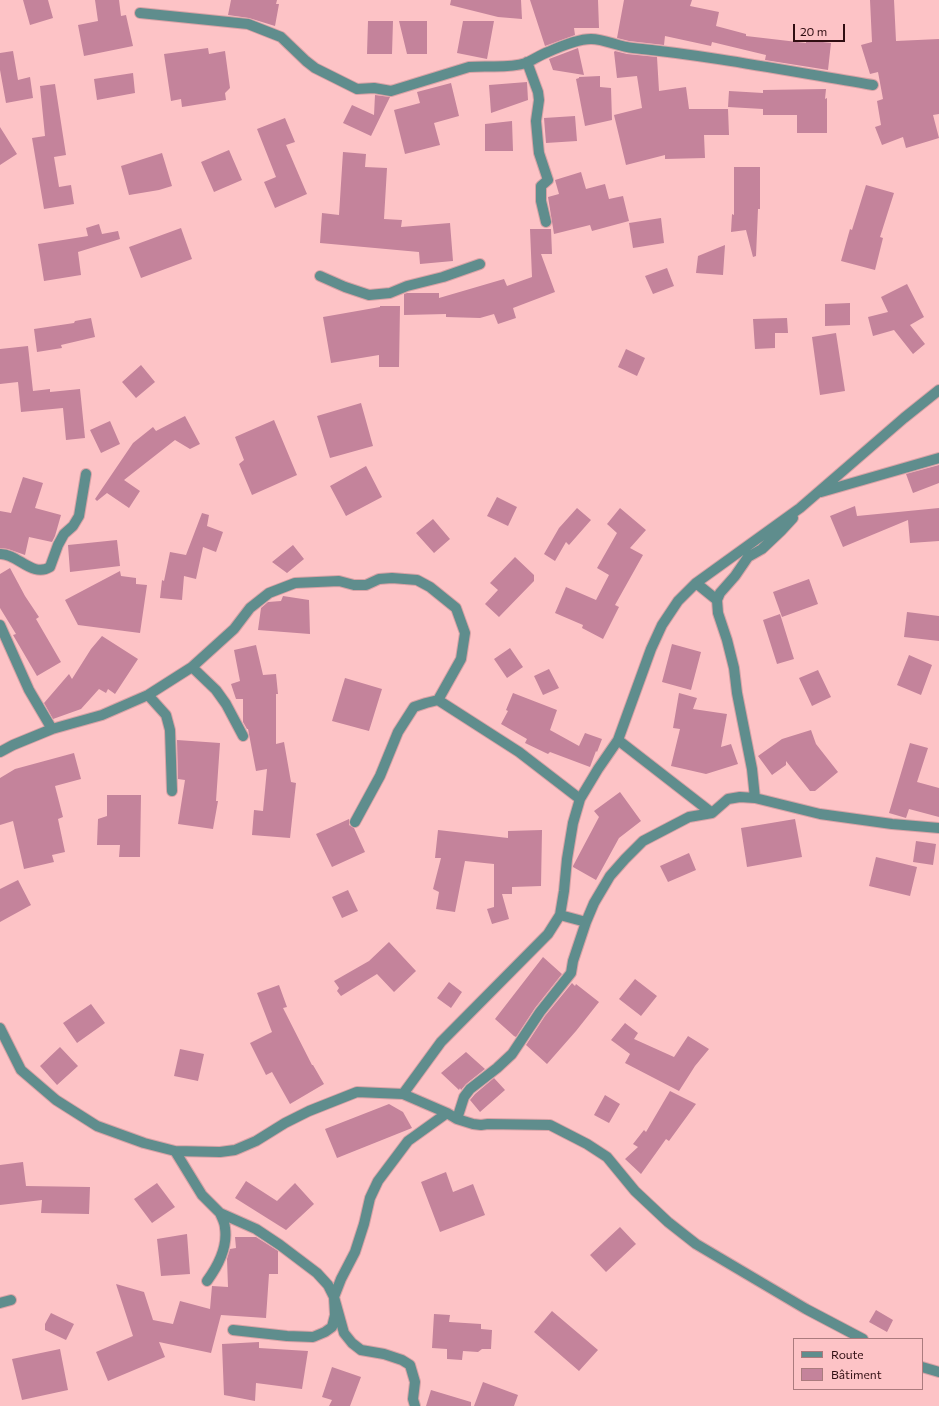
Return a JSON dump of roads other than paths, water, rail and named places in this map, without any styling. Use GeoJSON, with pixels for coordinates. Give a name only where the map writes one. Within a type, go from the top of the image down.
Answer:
{"type":"FeatureCollection","features":[{"type":"Feature","properties":{"kind":"street"},"geometry":{"type":"LineString","coordinates":[[140,13],[248,24],[281,37],[315,68],[357,89],[374,88],[391,91],[469,67],[500,67],[527,62],[549,51],[580,41],[592,39],[623,47],[662,51],[873,85]]}},
{"type":"Feature","properties":{"kind":"street"},"geometry":{"type":"LineString","coordinates":[[527,62],[538,92],[539,100],[536,121],[539,153],[548,180],[541,186],[541,201],[546,222]]}},
{"type":"Feature","properties":{"kind":"street"},"geometry":{"type":"LineString","coordinates":[[320,276],[345,287],[369,295],[390,293],[407,286],[443,277],[480,264]]}},
{"type":"Feature","properties":{"kind":"street"},"geometry":{"type":"LineString","coordinates":[[403,1094],[441,1042],[548,934],[560,915],[573,823],[580,799],[618,740],[651,649],[662,625],[678,601],[696,583],[800,508],[904,418],[939,390]]}},
{"type":"Feature","properties":{"kind":"street"},"geometry":{"type":"LineString","coordinates":[[817,493],[939,458]]}},
{"type":"Feature","properties":{"kind":"street"},"geometry":{"type":"LineString","coordinates":[[0,554],[6,553],[32,568],[46,570],[50,568],[58,545],[64,534],[79,516],[86,474]]}},
{"type":"Feature","properties":{"kind":"street"},"geometry":{"type":"LineString","coordinates":[[754,798],[752,768],[737,693],[734,668],[718,613],[717,600],[720,593],[735,576],[748,557],[762,549],[782,531],[800,508]]}},
{"type":"Feature","properties":{"kind":"street"},"geometry":{"type":"LineString","coordinates":[[0,752],[52,729],[102,715],[148,695],[192,667],[234,628],[250,608],[269,593],[295,583],[339,581],[354,585],[366,585],[379,579],[392,578],[417,580],[430,587],[456,608],[465,633],[461,659],[438,700],[414,707],[398,732],[380,776],[355,822]]}},
{"type":"Feature","properties":{"kind":"street"},"geometry":{"type":"LineString","coordinates":[[696,583],[717,600]]}},
{"type":"Feature","properties":{"kind":"street"},"geometry":{"type":"LineString","coordinates":[[0,625],[29,690],[52,729]]}},
{"type":"Feature","properties":{"kind":"street"},"geometry":{"type":"LineString","coordinates":[[192,667],[216,690],[226,704],[243,736]]}},
{"type":"Feature","properties":{"kind":"street"},"geometry":{"type":"LineString","coordinates":[[148,695],[166,715],[170,730],[172,792]]}},
{"type":"Feature","properties":{"kind":"street"},"geometry":{"type":"LineString","coordinates":[[438,700],[519,752],[580,799]]}},
{"type":"Feature","properties":{"kind":"street"},"geometry":{"type":"LineString","coordinates":[[618,740],[712,813]]}},
{"type":"Feature","properties":{"kind":"street"},"geometry":{"type":"LineString","coordinates":[[457,1119],[464,1097],[470,1089],[512,1054],[540,1012],[571,973],[573,961],[594,903],[610,876],[644,841],[688,816],[712,813],[728,799],[740,797],[754,798],[820,814],[892,824],[939,828]]}},
{"type":"Feature","properties":{"kind":"street"},"geometry":{"type":"LineString","coordinates":[[560,915],[586,922]]}},
{"type":"Feature","properties":{"kind":"street"},"geometry":{"type":"LineString","coordinates":[[0,1028],[21,1070],[56,1100],[97,1126],[144,1143],[175,1151],[220,1152],[235,1150],[256,1141],[308,1111],[357,1092],[403,1094],[447,1113],[457,1119],[482,1125],[550,1125],[587,1144],[607,1157],[635,1191],[668,1222],[696,1244],[806,1309],[860,1338]]}},
{"type":"Feature","properties":{"kind":"street"},"geometry":{"type":"LineString","coordinates":[[233,1330],[287,1336],[313,1337],[332,1327],[335,1315],[334,1297],[341,1279],[355,1252],[370,1198],[378,1181],[408,1141],[447,1113]]}},
{"type":"Feature","properties":{"kind":"street"},"geometry":{"type":"LineString","coordinates":[[175,1151],[202,1196],[220,1213],[256,1229],[317,1273],[328,1285],[334,1297],[344,1333],[352,1343],[361,1350],[384,1354],[402,1360],[410,1366],[415,1382],[413,1399],[415,1406]]}},
{"type":"Feature","properties":{"kind":"street"},"geometry":{"type":"LineString","coordinates":[[207,1281],[215,1271],[221,1258],[225,1242],[225,1228],[220,1213]]}},
{"type":"Feature","properties":{"kind":"street"},"geometry":{"type":"LineString","coordinates":[[0,1303],[11,1300]]}},
{"type":"Feature","properties":{"kind":"street"},"geometry":{"type":"LineString","coordinates":[[923,1367],[939,1372]]}}]}
